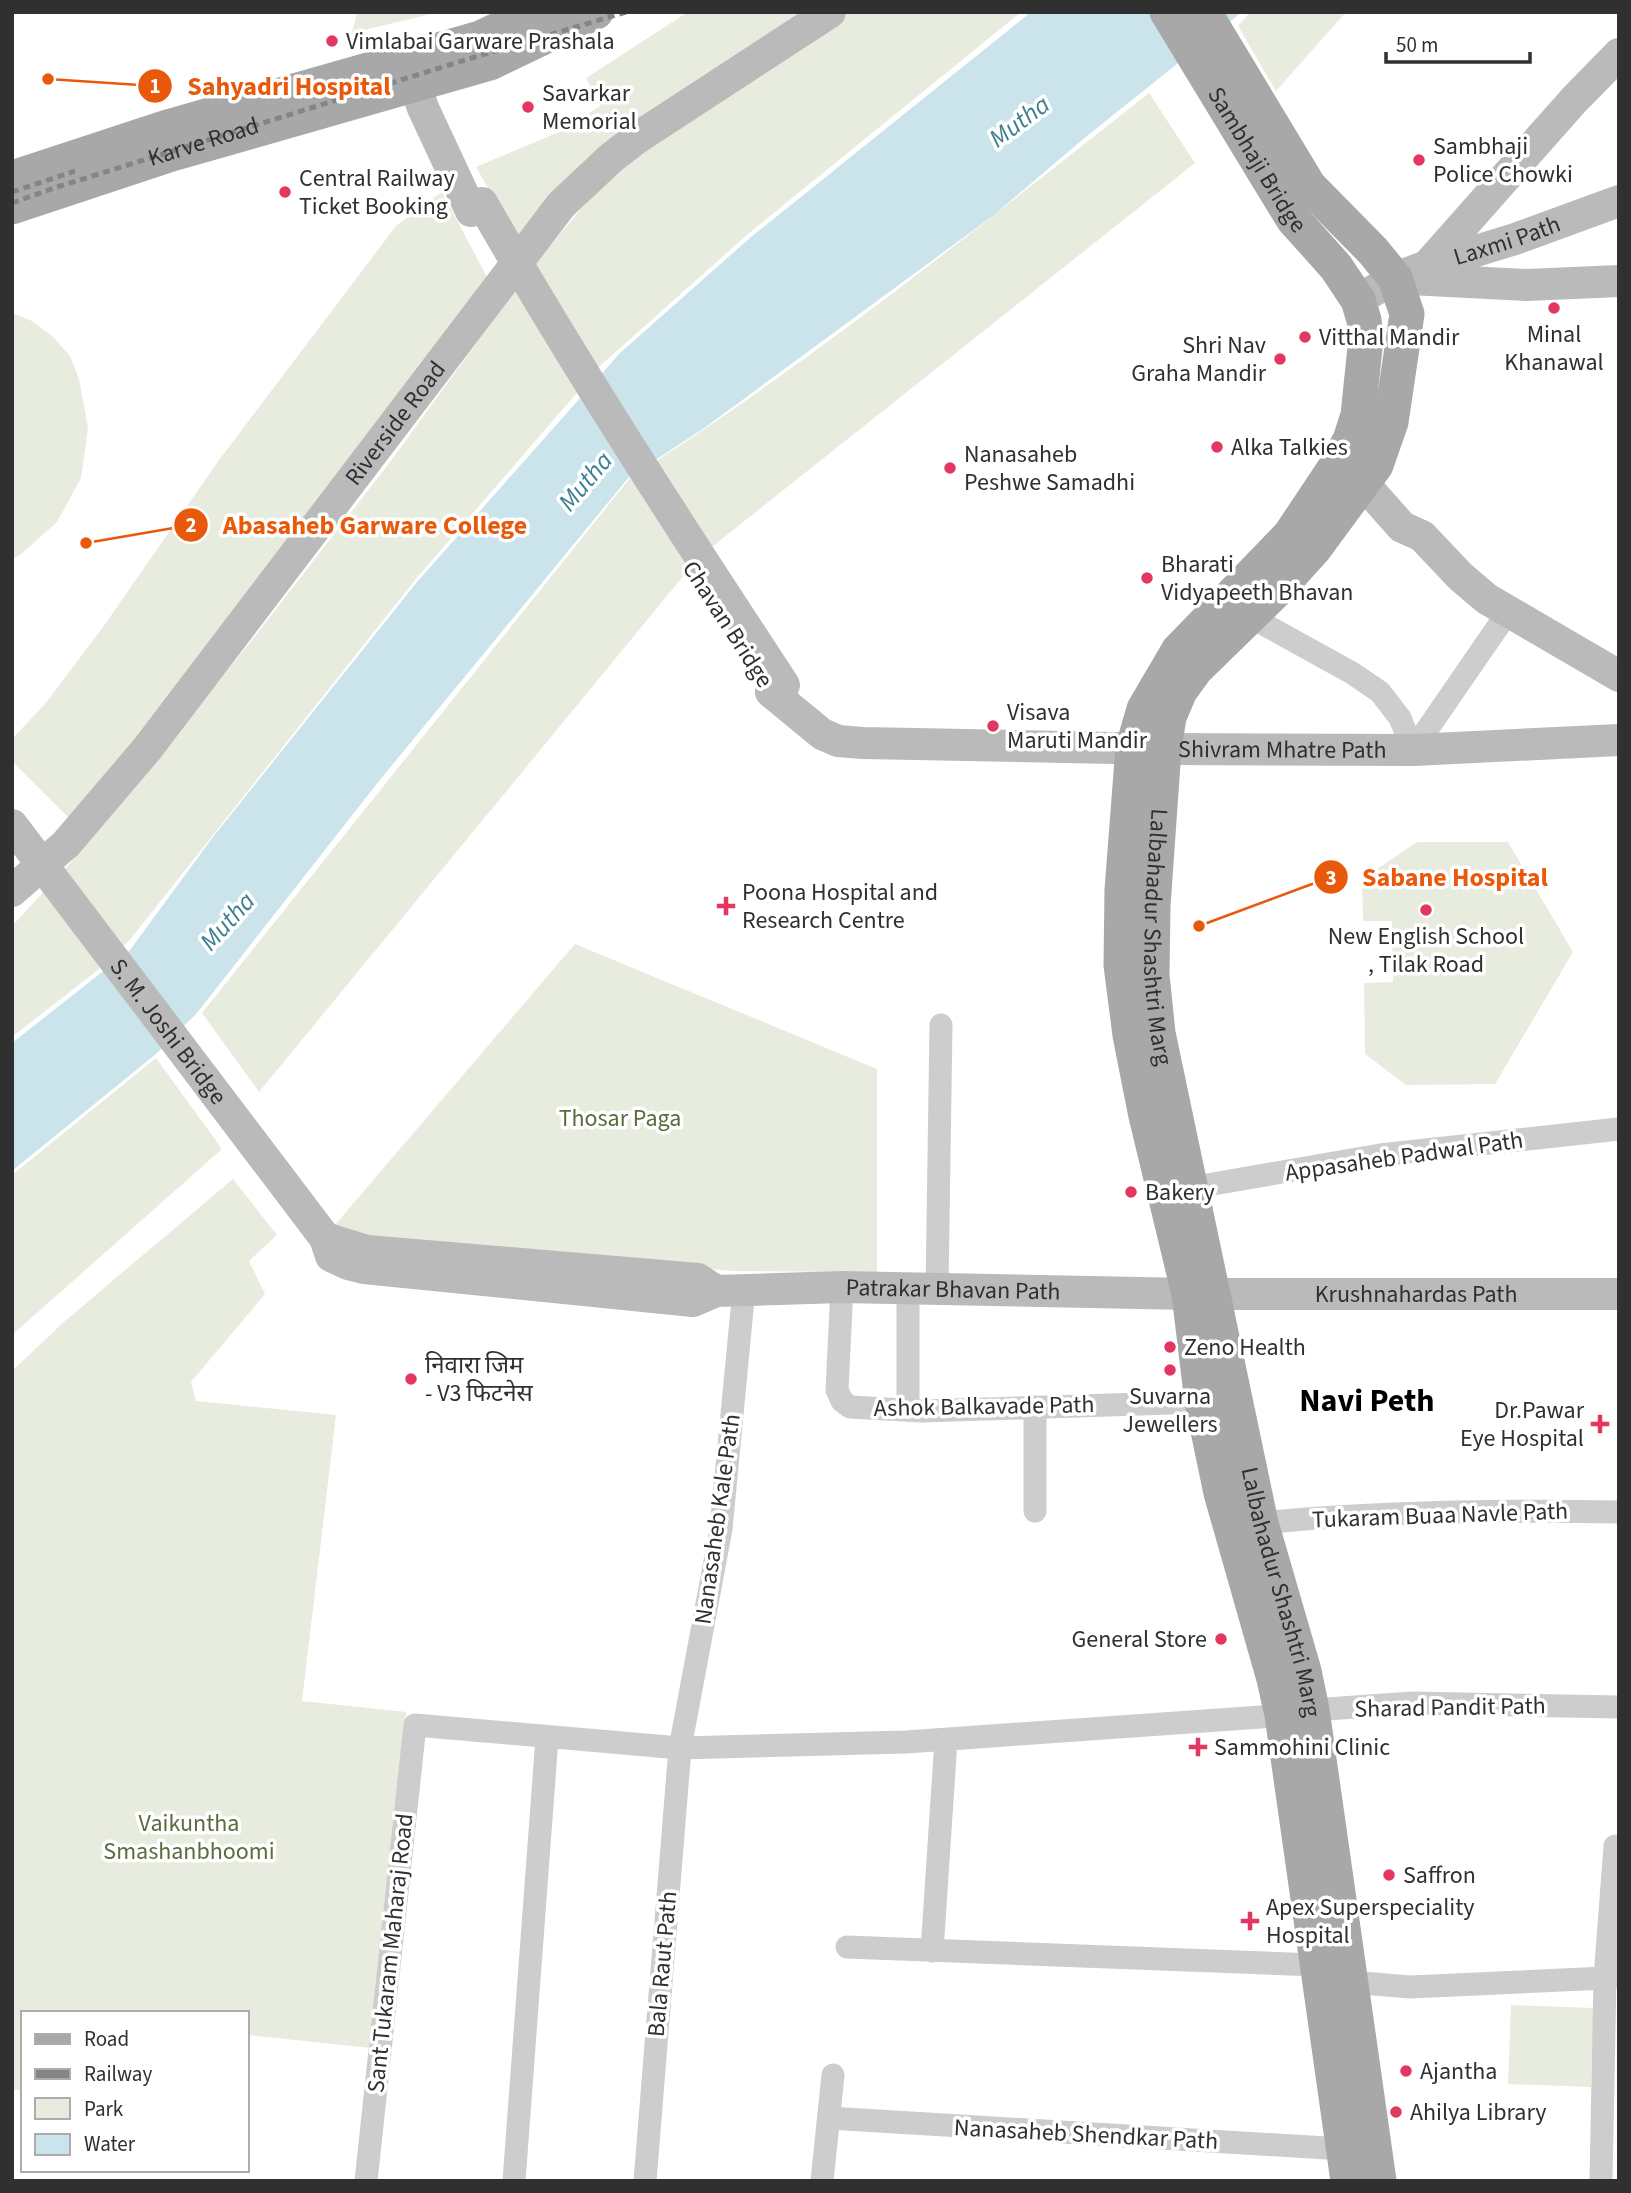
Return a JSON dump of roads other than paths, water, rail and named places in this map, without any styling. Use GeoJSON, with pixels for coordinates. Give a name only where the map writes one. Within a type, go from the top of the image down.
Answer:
{"type":"FeatureCollection","features":[{"type":"Feature","properties":{"kind":"main road","name":"Karve Road"},"geometry":{"type":"LineString","coordinates":[[12,207],[418,71],[536,12]]}},
{"type":"Feature","properties":{"kind":"main road","name":"Karve Road"},"geometry":{"type":"LineString","coordinates":[[12,178],[164,128],[418,71],[489,63],[596,12]]}},
{"type":"Feature","properties":{"kind":"main road","name":"Sambhaji Bridge"},"geometry":{"type":"LineString","coordinates":[[1167,12],[1293,219],[1336,267],[1358,300]]}},
{"type":"Feature","properties":{"kind":"main road","name":"Sambhaji Bridge"},"geometry":{"type":"LineString","coordinates":[[1204,12],[1309,186],[1373,251],[1411,272]]}},
{"type":"Feature","properties":{"kind":"main road","name":"Lalbahadur Shashtri Marg"},"geometry":{"type":"LineString","coordinates":[[1346,2165],[1317,1965],[1297,1713],[1304,1671],[1261,1523],[1225,1357],[1201,1294],[1146,1116],[1130,1035],[1121,965],[1122,890],[1148,748],[1170,717],[1180,691],[1196,668],[1277,590],[1314,549],[1370,474],[1391,422],[1411,272]]}},
{"type":"Feature","properties":{"kind":"main road","name":"Lalbahadur Shashtri Marg"},"geometry":{"type":"LineString","coordinates":[[1358,300],[1366,338],[1358,415],[1345,449],[1290,535],[1178,651],[1144,709],[1148,748],[1153,906],[1152,975],[1157,1033],[1190,1188],[1201,1294],[1202,1402],[1225,1506],[1274,1679],[1297,1713],[1350,1982],[1379,2181]]}},
{"type":"Feature","properties":{"kind":"street","name":"Riverside Road"},"geometry":{"type":"LineString","coordinates":[[12,891],[66,844],[147,749],[561,205],[611,158],[637,138],[830,12]]}},
{"type":"Feature","properties":{"kind":"street"},"geometry":{"type":"LineString","coordinates":[[1358,300],[1411,272],[1619,54]]}},
{"type":"Feature","properties":{"kind":"street","name":"Chavan Bridge"},"geometry":{"type":"LineString","coordinates":[[418,71],[422,108],[477,207],[521,299],[782,695]]}},
{"type":"Feature","properties":{"kind":"street","name":"Laxmi Path"},"geometry":{"type":"LineString","coordinates":[[1411,272],[1515,239],[1619,201]]}},
{"type":"Feature","properties":{"kind":"street"},"geometry":{"type":"LineString","coordinates":[[1515,239],[1515,269],[1519,278],[1527,285]]}},
{"type":"Feature","properties":{"kind":"street"},"geometry":{"type":"LineString","coordinates":[[1411,272],[1527,285],[1619,281]]}},
{"type":"Feature","properties":{"kind":"street"},"geometry":{"type":"LineString","coordinates":[[1345,449],[1370,474],[1419,513],[1422,536],[1461,577],[1508,612],[1619,676]]}},
{"type":"Feature","properties":{"kind":"street"},"geometry":{"type":"LineString","coordinates":[[1413,750],[1508,612]]}},
{"type":"Feature","properties":{"kind":"street"},"geometry":{"type":"LineString","coordinates":[[1249,616],[1352,673],[1380,692],[1400,718],[1413,750]]}},
{"type":"Feature","properties":{"kind":"street","name":"Shivram Mhatre Path"},"geometry":{"type":"LineString","coordinates":[[782,695],[822,734],[838,741],[1148,748],[1413,750],[1619,740]]}},
{"type":"Feature","properties":{"kind":"street","name":"S. M. Joshi Bridge"},"geometry":{"type":"LineString","coordinates":[[12,825],[325,1238],[367,1251],[698,1279],[730,1290]]}},
{"type":"Feature","properties":{"kind":"street"},"geometry":{"type":"LineString","coordinates":[[908,1410],[923,1289],[941,1025]]}},
{"type":"Feature","properties":{"kind":"street","name":"Appasaheb Padwal Path"},"geometry":{"type":"LineString","coordinates":[[1190,1188],[1380,1155],[1619,1129]]}},
{"type":"Feature","properties":{"kind":"street","name":"Patrakar Bhavan Path"},"geometry":{"type":"LineString","coordinates":[[730,1290],[842,1287],[1201,1294]]}},
{"type":"Feature","properties":{"kind":"street","name":"Ashok Balkavade Path"},"geometry":{"type":"LineString","coordinates":[[842,1287],[837,1390],[842,1401],[850,1407],[908,1410],[1202,1402]]}},
{"type":"Feature","properties":{"kind":"street","name":"Nanasaheb Kale Path"},"geometry":{"type":"LineString","coordinates":[[680,1748],[721,1529],[730,1290]]}},
{"type":"Feature","properties":{"kind":"street","name":"Krushnahardas Path"},"geometry":{"type":"LineString","coordinates":[[1201,1294],[1619,1294]]}},
{"type":"Feature","properties":{"kind":"street"},"geometry":{"type":"LineString","coordinates":[[1035,1407],[1035,1511]]}},
{"type":"Feature","properties":{"kind":"street","name":"Tukaram Buaa Navle Path"},"geometry":{"type":"LineString","coordinates":[[1261,1523],[1330,1516],[1619,1512]]}},
{"type":"Feature","properties":{"kind":"street","name":"Sharad Pandit Path"},"geometry":{"type":"LineString","coordinates":[[415,1725],[680,1748],[946,1740],[1413,1703],[1619,1707]]}},
{"type":"Feature","properties":{"kind":"street","name":"Sant Tukaram Maharaj Road"},"geometry":{"type":"LineString","coordinates":[[366,2181],[415,1725]]}},
{"type":"Feature","properties":{"kind":"street"},"geometry":{"type":"LineString","coordinates":[[514,2181],[547,1738]]}},
{"type":"Feature","properties":{"kind":"street"},"geometry":{"type":"LineString","coordinates":[[932,1951],[946,1740]]}},
{"type":"Feature","properties":{"kind":"street","name":"Bala Raut Path"},"geometry":{"type":"LineString","coordinates":[[645,2181],[680,1748]]}},
{"type":"Feature","properties":{"kind":"street"},"geometry":{"type":"LineString","coordinates":[[1601,2176],[1612,1977],[1615,1846]]}},
{"type":"Feature","properties":{"kind":"street"},"geometry":{"type":"LineString","coordinates":[[847,1947],[1317,1965],[1350,1982],[1410,1987],[1612,1977]]}},
{"type":"Feature","properties":{"kind":"street"},"geometry":{"type":"LineString","coordinates":[[821,2181],[832,2075]]}},
{"type":"Feature","properties":{"kind":"street","name":"Nanasaheb Shendkar Path"},"geometry":{"type":"LineString","coordinates":[[829,2118],[1346,2165]]}},
{"type":"Feature","properties":{"kind":"water","name":"Mutha"},"geometry":{"type":"Polygon","coordinates":[[[1031,12],[1242,12],[1082,140],[994,215],[703,429],[629,477],[379,781],[197,1013],[156,1054],[12,1171],[12,1043],[130,950],[213,837],[417,582],[620,353],[751,237],[1031,12]]]}},
{"type":"Feature","properties":{"kind":"railway"},"geometry":{"type":"LineString","coordinates":[[12,203],[626,12]]}},
{"type":"Feature","properties":{"kind":"railway"},"geometry":{"type":"LineString","coordinates":[[12,192],[75,171]]}},
{"type":"Feature","properties":{"kind":"place","name":"Vimlabai Garware Prashala"},"geometry":{"type":"Point","coordinates":[332,41]}},
{"type":"Feature","properties":{"kind":"place","name":"Sahyadri Hospital"},"geometry":{"type":"Point","coordinates":[48,79]}},
{"type":"Feature","properties":{"kind":"place","name":"Savarkar Memorial"},"geometry":{"type":"Point","coordinates":[528,107]}},
{"type":"Feature","properties":{"kind":"place","name":"Sambhaji Police Chowki"},"geometry":{"type":"Point","coordinates":[1419,160]}},
{"type":"Feature","properties":{"kind":"place","name":"Central Railway Ticket Booking"},"geometry":{"type":"Point","coordinates":[285,192]}},
{"type":"Feature","properties":{"kind":"place","name":"Minal Khanawal"},"geometry":{"type":"Point","coordinates":[1554,308]}},
{"type":"Feature","properties":{"kind":"place","name":"Vitthal Mandir"},"geometry":{"type":"Point","coordinates":[1305,337]}},
{"type":"Feature","properties":{"kind":"place","name":"Shri Nav Graha Mandir"},"geometry":{"type":"Point","coordinates":[1280,359]}},
{"type":"Feature","properties":{"kind":"place","name":"Alka Talkies"},"geometry":{"type":"Point","coordinates":[1217,447]}},
{"type":"Feature","properties":{"kind":"place","name":"Nanasaheb Peshwe Samadhi"},"geometry":{"type":"Point","coordinates":[950,468]}},
{"type":"Feature","properties":{"kind":"place","name":"Abasaheb Garware College"},"geometry":{"type":"Point","coordinates":[86,543]}},
{"type":"Feature","properties":{"kind":"place","name":"Bharati Vidyapeeth Bhavan"},"geometry":{"type":"Point","coordinates":[1147,578]}},
{"type":"Feature","properties":{"kind":"place","name":"Visava Maruti Mandir"},"geometry":{"type":"Point","coordinates":[993,726]}},
{"type":"Feature","properties":{"kind":"place","name":"Poona Hospital and Research Centre"},"geometry":{"type":"Point","coordinates":[726,906]}},
{"type":"Feature","properties":{"kind":"place","name":"New English School , Tilak Road"},"geometry":{"type":"Point","coordinates":[1426,910]}},
{"type":"Feature","properties":{"kind":"place","name":"Sabane Hospital"},"geometry":{"type":"Point","coordinates":[1199,926]}},
{"type":"Feature","properties":{"kind":"place","name":"Bakery"},"geometry":{"type":"Point","coordinates":[1131,1192]}},
{"type":"Feature","properties":{"kind":"place","name":"Zeno Health"},"geometry":{"type":"Point","coordinates":[1170,1347]}},
{"type":"Feature","properties":{"kind":"place","name":"Suvarna Jewellers"},"geometry":{"type":"Point","coordinates":[1170,1370]}},
{"type":"Feature","properties":{"kind":"place","name":"निवारा जिम - V3 फिटनेस"},"geometry":{"type":"Point","coordinates":[411,1379]}},
{"type":"Feature","properties":{"kind":"place","name":"Dr.Pawar Eye Hospital"},"geometry":{"type":"Point","coordinates":[1600,1424]}},
{"type":"Feature","properties":{"kind":"place","name":"General Store"},"geometry":{"type":"Point","coordinates":[1221,1639]}},
{"type":"Feature","properties":{"kind":"place","name":"Sammohini Clinic"},"geometry":{"type":"Point","coordinates":[1198,1747]}},
{"type":"Feature","properties":{"kind":"place","name":"Saffron"},"geometry":{"type":"Point","coordinates":[1389,1875]}},
{"type":"Feature","properties":{"kind":"place","name":"Apex Superspeciality Hospital"},"geometry":{"type":"Point","coordinates":[1250,1921]}},
{"type":"Feature","properties":{"kind":"place","name":"Ajantha"},"geometry":{"type":"Point","coordinates":[1406,2071]}},
{"type":"Feature","properties":{"kind":"place","name":"Ahilya Library"},"geometry":{"type":"Point","coordinates":[1396,2112]}},
{"type":"Feature","properties":{"kind":"district","name":"Navi Peth"},"geometry":{"type":"Point","coordinates":[1367,1400]}},
{"type":"Feature","properties":{"kind":"park label","name":"Thosar Paga"},"geometry":{"type":"Point","coordinates":[620,1118]}},
{"type":"Feature","properties":{"kind":"park label","name":"Vaikuntha Smashanbhoomi"},"geometry":{"type":"Point","coordinates":[189,1837]}}]}
